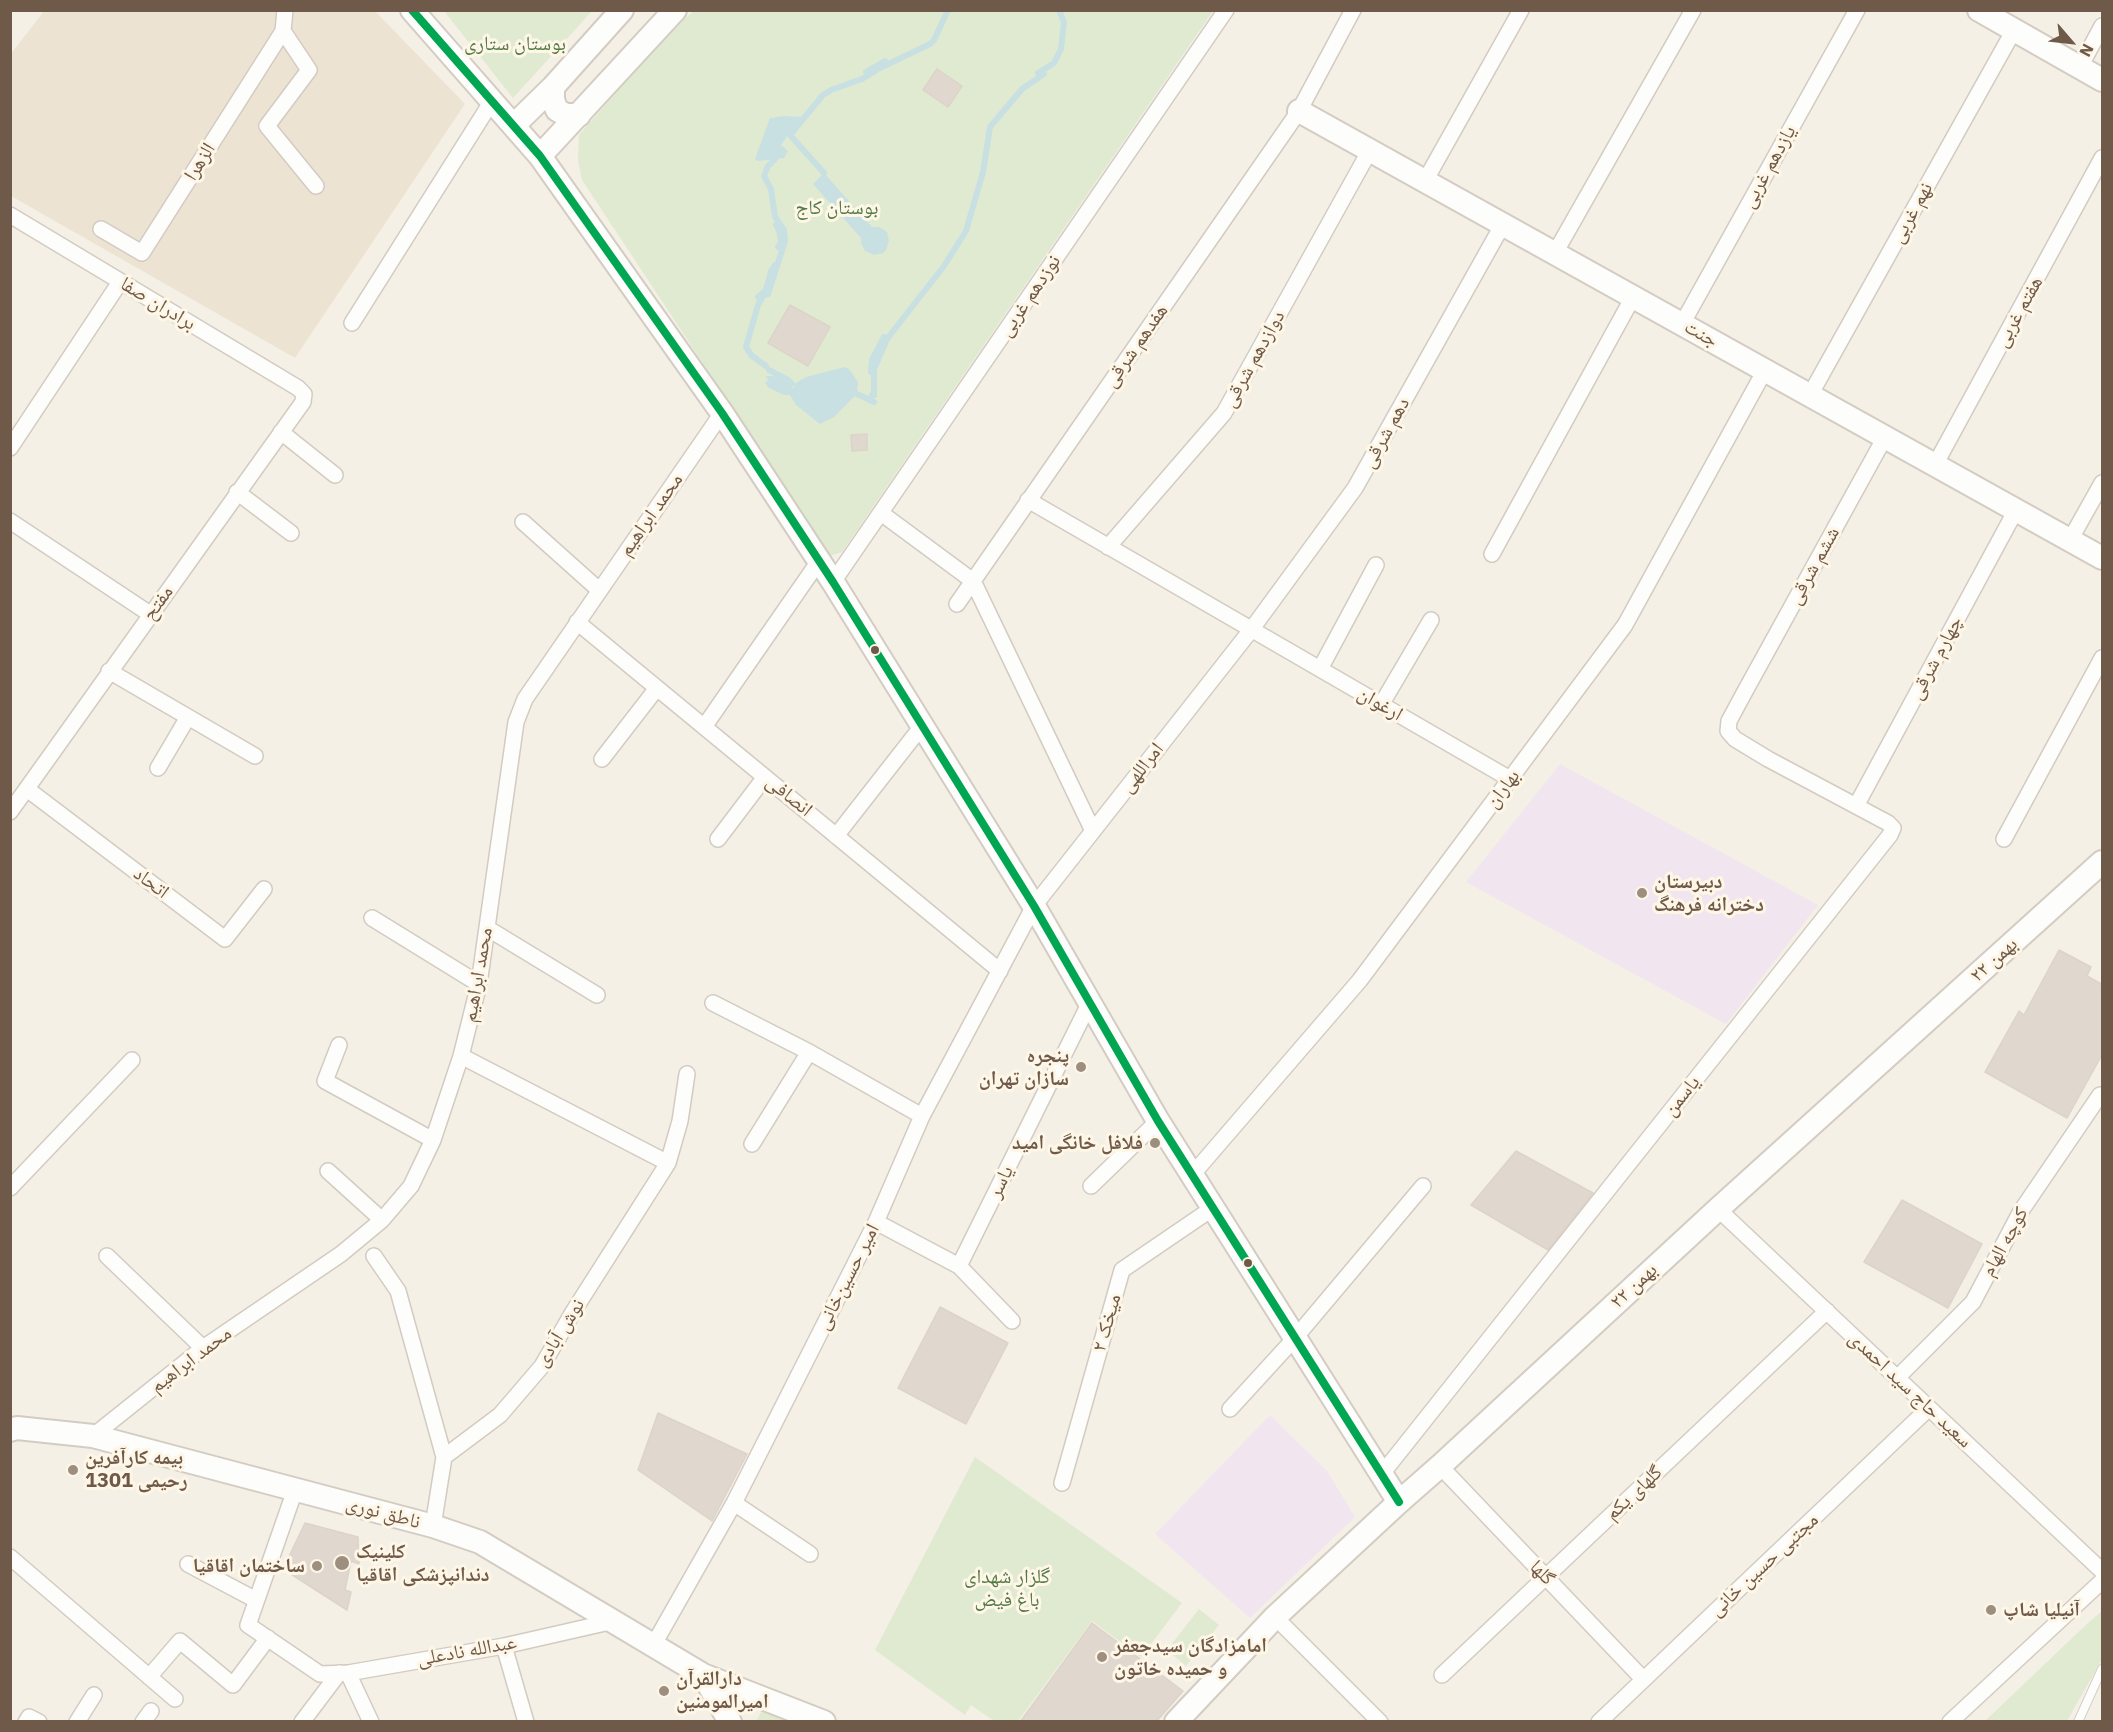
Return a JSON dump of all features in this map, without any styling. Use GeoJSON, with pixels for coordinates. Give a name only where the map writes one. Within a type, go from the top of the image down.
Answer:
{"type":"FeatureCollection","features":[{"type":"Feature","properties":{"kind":"main road"},"geometry":{"type":"LineString","coordinates":[[412,10],[540,156],[722,412],[833,582],[1034,906],[1158,1121],[1399,1502]]}},
{"type":"Feature","properties":{"kind":"main road"},"geometry":{"type":"LineString","coordinates":[[514,125],[553,87],[622,10]]}},
{"type":"Feature","properties":{"kind":"main road"},"geometry":{"type":"LineString","coordinates":[[540,156],[675,10]]}},
{"type":"Feature","properties":{"kind":"main road"},"geometry":{"type":"LineString","coordinates":[[1979,10],[2103,80]]}},
{"type":"Feature","properties":{"kind":"main road"},"geometry":{"type":"LineString","coordinates":[[553,87],[553,100],[557,110],[566,116],[579,115]]}},
{"type":"Feature","properties":{"kind":"main road","name":"جنت"},"geometry":{"type":"LineString","coordinates":[[1299,111],[2103,558]]}},
{"type":"Feature","properties":{"kind":"main road","name":"۲۲ بهمن"},"geometry":{"type":"LineString","coordinates":[[1176,1722],[1275,1617],[1718,1209],[2103,862]]}},
{"type":"Feature","properties":{"kind":"main road","name":"ناطق نوری"},"geometry":{"type":"LineString","coordinates":[[10,1430],[16,1428],[93,1436],[433,1526],[480,1542],[703,1675],[824,1722]]}},
{"type":"Feature","properties":{"kind":"main road"},"geometry":{"type":"LineString","coordinates":[[703,1675],[730,1722]]}},
{"type":"Feature","properties":{"kind":"street","name":"الزهرا"},"geometry":{"type":"LineString","coordinates":[[101,229],[142,253],[283,31],[285,10]]}},
{"type":"Feature","properties":{"kind":"street","name":"نوزدهم غربی"},"geometry":{"type":"LineString","coordinates":[[833,582],[1226,10]]}},
{"type":"Feature","properties":{"kind":"street","name":"هفدهم شرقی"},"geometry":{"type":"LineString","coordinates":[[957,604],[1299,111],[1353,10]]}},
{"type":"Feature","properties":{"kind":"street"},"geometry":{"type":"LineString","coordinates":[[1425,181],[1521,10]]}},
{"type":"Feature","properties":{"kind":"street"},"geometry":{"type":"LineString","coordinates":[[1556,253],[1693,10]]}},
{"type":"Feature","properties":{"kind":"street","name":"یازدهم غربی"},"geometry":{"type":"LineString","coordinates":[[1682,324],[1857,10]]}},
{"type":"Feature","properties":{"kind":"street"},"geometry":{"type":"LineString","coordinates":[[2080,67],[2103,26]]}},
{"type":"Feature","properties":{"kind":"street","name":"نهم غربی"},"geometry":{"type":"LineString","coordinates":[[1810,395],[2014,30]]}},
{"type":"Feature","properties":{"kind":"street"},"geometry":{"type":"LineString","coordinates":[[283,31],[309,70],[267,126],[316,186]]}},
{"type":"Feature","properties":{"kind":"street"},"geometry":{"type":"LineString","coordinates":[[352,323],[492,101]]}},
{"type":"Feature","properties":{"kind":"street","name":"دوازدهم شرقی"},"geometry":{"type":"LineString","coordinates":[[1108,547],[1224,412],[1370,150]]}},
{"type":"Feature","properties":{"kind":"street","name":"هفتم غربی"},"geometry":{"type":"LineString","coordinates":[[1935,465],[2103,158]]}},
{"type":"Feature","properties":{"kind":"street","name":"برادران صفا"},"geometry":{"type":"LineString","coordinates":[[10,215],[298,388],[304,394]]}},
{"type":"Feature","properties":{"kind":"street","name":"دهم شرقی"},"geometry":{"type":"LineString","coordinates":[[1251,630],[1355,488],[1503,224]]}},
{"type":"Feature","properties":{"kind":"street"},"geometry":{"type":"LineString","coordinates":[[10,448],[120,282]]}},
{"type":"Feature","properties":{"kind":"street"},"geometry":{"type":"LineString","coordinates":[[1492,554],[1633,297]]}},
{"type":"Feature","properties":{"kind":"street","name":"بهاران"},"geometry":{"type":"LineString","coordinates":[[1192,1175],[1360,980],[1625,625],[1765,370]]}},
{"type":"Feature","properties":{"kind":"street","name":"مفتح"},"geometry":{"type":"LineString","coordinates":[[10,812],[303,402],[304,394]]}},
{"type":"Feature","properties":{"kind":"street","name":"محمد ابراهیم"},"geometry":{"type":"LineString","coordinates":[[93,1436],[203,1348],[341,1254],[382,1220],[411,1186],[433,1140],[461,1056],[479,984],[516,722],[525,699],[722,412]]}},
{"type":"Feature","properties":{"kind":"street"},"geometry":{"type":"LineString","coordinates":[[281,432],[335,475]]}},
{"type":"Feature","properties":{"kind":"street","name":"ششم شرقی"},"geometry":{"type":"LineString","coordinates":[[1768,759],[1735,739],[1728,731],[1729,721],[1886,437]]}},
{"type":"Feature","properties":{"kind":"street"},"geometry":{"type":"LineString","coordinates":[[2070,540],[2103,483]]}},
{"type":"Feature","properties":{"kind":"street"},"geometry":{"type":"LineString","coordinates":[[237,492],[291,533]]}},
{"type":"Feature","properties":{"kind":"street","name":"ارغوان"},"geometry":{"type":"LineString","coordinates":[[1028,500],[1510,780]]}},
{"type":"Feature","properties":{"kind":"street","name":"چهارم شرقی"},"geometry":{"type":"LineString","coordinates":[[1856,806],[2016,510]]}},
{"type":"Feature","properties":{"kind":"street"},"geometry":{"type":"LineString","coordinates":[[881,513],[973,580],[1093,831]]}},
{"type":"Feature","properties":{"kind":"street"},"geometry":{"type":"LineString","coordinates":[[10,521],[150,614]]}},
{"type":"Feature","properties":{"kind":"street"},"geometry":{"type":"LineString","coordinates":[[523,522],[599,590]]}},
{"type":"Feature","properties":{"kind":"street"},"geometry":{"type":"LineString","coordinates":[[704,727],[819,561]]}},
{"type":"Feature","properties":{"kind":"street"},"geometry":{"type":"LineString","coordinates":[[1320,669],[1376,565]]}},
{"type":"Feature","properties":{"kind":"street"},"geometry":{"type":"LineString","coordinates":[[1381,705],[1431,620]]}},
{"type":"Feature","properties":{"kind":"street","name":"انصافی"},"geometry":{"type":"LineString","coordinates":[[577,622],[1000,971]]}},
{"type":"Feature","properties":{"kind":"street","name":"امراللهی"},"geometry":{"type":"LineString","coordinates":[[1034,906],[1251,630]]}},
{"type":"Feature","properties":{"kind":"street"},"geometry":{"type":"LineString","coordinates":[[2004,839],[2103,658]]}},
{"type":"Feature","properties":{"kind":"street"},"geometry":{"type":"LineString","coordinates":[[109,671],[255,756]]}},
{"type":"Feature","properties":{"kind":"street"},"geometry":{"type":"LineString","coordinates":[[602,759],[657,688]]}},
{"type":"Feature","properties":{"kind":"street"},"geometry":{"type":"LineString","coordinates":[[158,768],[188,717]]}},
{"type":"Feature","properties":{"kind":"street"},"geometry":{"type":"LineString","coordinates":[[836,836],[922,726]]}},
{"type":"Feature","properties":{"kind":"street","name":"یاسمن"},"geometry":{"type":"LineString","coordinates":[[1381,1475],[1890,835],[1893,828],[1888,823],[1768,759]]}},
{"type":"Feature","properties":{"kind":"street"},"geometry":{"type":"LineString","coordinates":[[718,839],[765,777]]}},
{"type":"Feature","properties":{"kind":"street","name":"اتحاد"},"geometry":{"type":"LineString","coordinates":[[27,789],[225,939],[264,889]]}},
{"type":"Feature","properties":{"kind":"street","name":"امیر حسین‌خانی"},"geometry":{"type":"LineString","coordinates":[[654,1644],[734,1503],[876,1222],[922,1116],[1034,906]]}},
{"type":"Feature","properties":{"kind":"street"},"geometry":{"type":"LineString","coordinates":[[372,918],[479,984]]}},
{"type":"Feature","properties":{"kind":"street"},"geometry":{"type":"LineString","coordinates":[[487,928],[597,995]]}},
{"type":"Feature","properties":{"kind":"street","name":"یاسر"},"geometry":{"type":"LineString","coordinates":[[959,1266],[1090,1002]]}},
{"type":"Feature","properties":{"kind":"street"},"geometry":{"type":"LineString","coordinates":[[713,1003],[809,1052],[922,1116]]}},
{"type":"Feature","properties":{"kind":"street"},"geometry":{"type":"LineString","coordinates":[[339,1045],[325,1081],[433,1140]]}},
{"type":"Feature","properties":{"kind":"street"},"geometry":{"type":"LineString","coordinates":[[752,1144],[809,1052]]}},
{"type":"Feature","properties":{"kind":"street"},"geometry":{"type":"LineString","coordinates":[[461,1056],[668,1163]]}},
{"type":"Feature","properties":{"kind":"street"},"geometry":{"type":"LineString","coordinates":[[10,1188],[132,1060]]}},
{"type":"Feature","properties":{"kind":"street","name":"نوش آبادی"},"geometry":{"type":"LineString","coordinates":[[444,1456],[500,1415],[542,1366],[573,1312],[668,1163],[680,1120],[687,1074]]}},
{"type":"Feature","properties":{"kind":"street","name":"کوچه الهام"},"geometry":{"type":"LineString","coordinates":[[1897,1378],[1973,1302],[2021,1211],[2100,1095]]}},
{"type":"Feature","properties":{"kind":"street"},"geometry":{"type":"LineString","coordinates":[[1091,1186],[1158,1121]]}},
{"type":"Feature","properties":{"kind":"street"},"geometry":{"type":"LineString","coordinates":[[328,1172],[382,1220]]}},
{"type":"Feature","properties":{"kind":"street"},"geometry":{"type":"LineString","coordinates":[[1230,1409],[1295,1338],[1423,1186]]}},
{"type":"Feature","properties":{"kind":"street","name":"میخک ۲"},"geometry":{"type":"LineString","coordinates":[[1062,1482],[1122,1270],[1213,1208]]}},
{"type":"Feature","properties":{"kind":"street","name":"سعید حاج سید احمدی"},"geometry":{"type":"LineString","coordinates":[[1718,1209],[2103,1571]]}},
{"type":"Feature","properties":{"kind":"street"},"geometry":{"type":"LineString","coordinates":[[876,1222],[959,1266],[1012,1320]]}},
{"type":"Feature","properties":{"kind":"street"},"geometry":{"type":"LineString","coordinates":[[107,1256],[203,1348]]}},
{"type":"Feature","properties":{"kind":"street"},"geometry":{"type":"LineString","coordinates":[[374,1256],[399,1291],[444,1456],[433,1526]]}},
{"type":"Feature","properties":{"kind":"street","name":"گلهای یکم"},"geometry":{"type":"LineString","coordinates":[[1442,1675],[1827,1311]]}},
{"type":"Feature","properties":{"kind":"street","name":"مجتبی حسین خانی"},"geometry":{"type":"LineString","coordinates":[[1599,1722],[1929,1408]]}},
{"type":"Feature","properties":{"kind":"street","name":"گلها"},"geometry":{"type":"LineString","coordinates":[[1440,1466],[1643,1679]]}},
{"type":"Feature","properties":{"kind":"street"},"geometry":{"type":"LineString","coordinates":[[149,1677],[180,1641],[233,1685],[268,1638],[248,1625],[296,1490]]}},
{"type":"Feature","properties":{"kind":"street"},"geometry":{"type":"LineString","coordinates":[[734,1503],[810,1554]]}},
{"type":"Feature","properties":{"kind":"street"},"geometry":{"type":"LineString","coordinates":[[10,1557],[175,1699]]}},
{"type":"Feature","properties":{"kind":"street"},"geometry":{"type":"LineString","coordinates":[[188,1564],[256,1600]]}},
{"type":"Feature","properties":{"kind":"street"},"geometry":{"type":"LineString","coordinates":[[1950,1722],[2103,1581]]}},
{"type":"Feature","properties":{"kind":"street"},"geometry":{"type":"LineString","coordinates":[[1275,1617],[1380,1722]]}},
{"type":"Feature","properties":{"kind":"street","name":"عبدالله نادعلی"},"geometry":{"type":"LineString","coordinates":[[268,1638],[320,1674],[343,1673],[504,1646],[614,1621]]}},
{"type":"Feature","properties":{"kind":"street"},"geometry":{"type":"LineString","coordinates":[[504,1646],[526,1722]]}},
{"type":"Feature","properties":{"kind":"street"},"geometry":{"type":"LineString","coordinates":[[302,1722],[343,1673],[371,1722]]}},
{"type":"Feature","properties":{"kind":"street"},"geometry":{"type":"LineString","coordinates":[[77,1722],[94,1695]]}},
{"type":"Feature","properties":{"kind":"lane"},"geometry":{"type":"LineString","coordinates":[[2078,1722],[2103,1669]]}},
{"type":"Feature","properties":{"kind":"shaded area"},"geometry":{"type":"Polygon","coordinates":[[[44,11],[375,11],[465,104],[295,358],[11,196],[10,55],[44,11]]]}},
{"type":"Feature","properties":{"kind":"shaded area","name":"دبیرستان دخترانه فرهنگ"},"geometry":{"type":"Polygon","coordinates":[[[1560,764],[1818,905],[1726,1024],[1466,882],[1560,764]]]}},
{"type":"Feature","properties":{"kind":"shaded area"},"geometry":{"type":"Polygon","coordinates":[[[1270,1415],[1327,1471],[1355,1517],[1250,1618],[1155,1534],[1270,1415]]]}},
{"type":"Feature","properties":{"kind":"green space","name":"بوستان ستاری"},"geometry":{"type":"Polygon","coordinates":[[[444,11],[592,11],[513,98],[444,11]]]}},
{"type":"Feature","properties":{"kind":"green space","name":"بوستان کاج"},"geometry":{"type":"Polygon","coordinates":[[[694,11],[1213,11],[842,552],[830,556],[582,180],[578,161],[579,135],[671,30],[694,11]]]}},
{"type":"Feature","properties":{"kind":"green space","name":"گلزار شهدای باغ فیض"},"geometry":{"type":"Polygon","coordinates":[[[975,1457],[1182,1603],[1141,1657],[1092,1621],[1018,1721],[994,1721],[971,1705],[965,1715],[875,1650],[975,1457]]]}},
{"type":"Feature","properties":{"kind":"green space"},"geometry":{"type":"Polygon","coordinates":[[[1199,1609],[1219,1625],[1186,1666],[1167,1650],[1199,1609]]]}},
{"type":"Feature","properties":{"kind":"green space"},"geometry":{"type":"Polygon","coordinates":[[[2102,1611],[2102,1659],[2067,1721],[1985,1721],[2089,1622],[2102,1611]]]}},
{"type":"Feature","properties":{"kind":"green space"},"geometry":{"type":"Polygon","coordinates":[[[765,1704],[805,1722],[756,1722],[765,1704]]]}},
{"type":"Feature","properties":{"kind":"water"},"geometry":{"type":"Polygon","coordinates":[[[801,117],[781,145],[788,151],[784,158],[758,161],[755,159],[770,118],[801,117]]]}},
{"type":"Feature","properties":{"kind":"water"},"geometry":{"type":"Polygon","coordinates":[[[824,173],[872,227],[879,227],[887,232],[889,241],[883,253],[874,255],[865,251],[861,238],[813,184],[824,173]]]}},
{"type":"Feature","properties":{"kind":"water"},"geometry":{"type":"Polygon","coordinates":[[[845,367],[858,382],[857,394],[834,417],[820,424],[796,405],[790,395],[784,395],[769,388],[765,383],[768,380],[766,376],[773,376],[788,383],[793,389],[796,383],[806,377],[845,367]]]}},
{"type":"Feature","properties":{"kind":"building"},"geometry":{"type":"Polygon","coordinates":[[[937,69],[962,86],[948,107],[923,90],[937,69]]]}},
{"type":"Feature","properties":{"kind":"building"},"geometry":{"type":"Polygon","coordinates":[[[790,305],[830,327],[808,366],[768,343],[790,305]]]}},
{"type":"Feature","properties":{"kind":"building"},"geometry":{"type":"Polygon","coordinates":[[[867,434],[867,450],[852,451],[851,435],[867,434]]]}},
{"type":"Feature","properties":{"kind":"building"},"geometry":{"type":"Polygon","coordinates":[[[2059,950],[2091,967],[2087,976],[2103,985],[2103,1053],[2067,1118],[1985,1072],[2019,1011],[2024,1015],[2059,950]]]}},
{"type":"Feature","properties":{"kind":"building"},"geometry":{"type":"Polygon","coordinates":[[[1516,1151],[1593,1193],[1548,1250],[1471,1205],[1516,1151]]]}},
{"type":"Feature","properties":{"kind":"building"},"geometry":{"type":"Polygon","coordinates":[[[1902,1200],[1982,1244],[1948,1308],[1864,1262],[1902,1200]]]}},
{"type":"Feature","properties":{"kind":"building"},"geometry":{"type":"Polygon","coordinates":[[[940,1307],[1008,1343],[966,1424],[898,1388],[940,1307]]]}},
{"type":"Feature","properties":{"kind":"building"},"geometry":{"type":"Polygon","coordinates":[[[658,1413],[747,1454],[712,1521],[638,1470],[658,1413]]]}},
{"type":"Feature","properties":{"kind":"building","name":"ساختمان اقاقیا"},"geometry":{"type":"Polygon","coordinates":[[[305,1523],[358,1537],[359,1564],[351,1561],[345,1590],[351,1592],[347,1610],[283,1569],[305,1523]]]}},
{"type":"Feature","properties":{"kind":"building","name":"امامزادگان سیدجعفر و حمیده خاتون"},"geometry":{"type":"Polygon","coordinates":[[[1092,1623],[1183,1691],[1156,1722],[1020,1722],[1092,1623]]]}},
{"type":"Feature","properties":{"kind":"waterway"},"geometry":{"type":"LineString","coordinates":[[824,173],[790,135],[823,95],[862,79],[930,44],[948,10]]}},
{"type":"Feature","properties":{"kind":"waterway"},"geometry":{"type":"LineString","coordinates":[[1038,73],[1054,63],[1061,49],[1064,22],[1059,10]]}},
{"type":"Feature","properties":{"kind":"waterway"},"geometry":{"type":"LineString","coordinates":[[866,72],[885,61]]}},
{"type":"Feature","properties":{"kind":"waterway"},"geometry":{"type":"LineString","coordinates":[[872,395],[874,395],[874,369],[887,339],[944,266],[966,231],[983,172],[990,127],[1022,89],[1044,74]]}},
{"type":"Feature","properties":{"kind":"waterway"},"geometry":{"type":"LineString","coordinates":[[766,366],[752,356],[746,347],[758,305],[763,296],[768,294],[785,241],[784,230],[775,217],[771,189],[764,176],[768,166],[775,159]]}},
{"type":"Feature","properties":{"kind":"waterway"},"geometry":{"type":"LineString","coordinates":[[776,225],[781,242],[778,247]]}},
{"type":"Feature","properties":{"kind":"waterway"},"geometry":{"type":"LineString","coordinates":[[758,297],[766,290],[775,265]]}},
{"type":"Feature","properties":{"kind":"waterway"},"geometry":{"type":"LineString","coordinates":[[871,372],[872,360],[884,337]]}},
{"type":"Feature","properties":{"kind":"waterway"},"geometry":{"type":"LineString","coordinates":[[769,370],[792,384]]}},
{"type":"Feature","properties":{"kind":"waterway"},"geometry":{"type":"LineString","coordinates":[[857,394],[874,402]]}},
{"type":"Feature","properties":{"kind":"transit line"},"geometry":{"type":"LineString","coordinates":[[412,10],[540,156],[722,413],[833,582],[1034,906],[1158,1121],[1399,1502]]}},
{"type":"Feature","properties":{"kind":"place","name":"دبیرستان دخترانه فرهنگ"},"geometry":{"type":"Point","coordinates":[1642,893]}},
{"type":"Feature","properties":{"kind":"place","name":"پنجره سازان تهران"},"geometry":{"type":"Point","coordinates":[1081,1067]}},
{"type":"Feature","properties":{"kind":"place","name":"فلافل خانگی امید"},"geometry":{"type":"Point","coordinates":[1155,1143]}},
{"type":"Feature","properties":{"kind":"place","name":"بیمه کارآفرین 1301 رحیمی"},"geometry":{"type":"Point","coordinates":[73,1470]}},
{"type":"Feature","properties":{"kind":"place","name":"کلینیک دندانپزشکی اقاقیا"},"geometry":{"type":"Point","coordinates":[342,1563]}},
{"type":"Feature","properties":{"kind":"place","name":"ساختمان اقاقیا"},"geometry":{"type":"Point","coordinates":[317,1566]}},
{"type":"Feature","properties":{"kind":"place","name":"آنیلیا شاپ"},"geometry":{"type":"Point","coordinates":[1991,1610]}},
{"type":"Feature","properties":{"kind":"place","name":"امامزادگان سیدجعفر و حمیده خاتون"},"geometry":{"type":"Point","coordinates":[1102,1657]}},
{"type":"Feature","properties":{"kind":"place","name":"دارالقرآن امیرالمومنین"},"geometry":{"type":"Point","coordinates":[664,1691]}}]}
